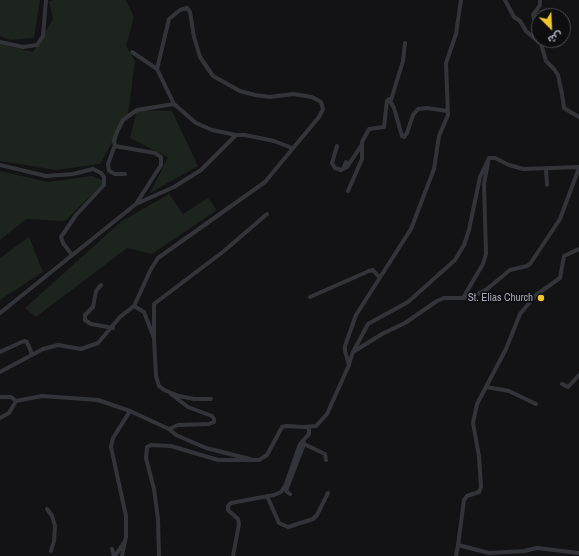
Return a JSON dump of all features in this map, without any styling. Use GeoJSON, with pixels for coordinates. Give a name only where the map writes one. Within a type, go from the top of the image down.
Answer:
{"type":"FeatureCollection","features":[{"type":"Feature","properties":{"kind":"street"},"geometry":{"type":"LineString","coordinates":[[0,42],[23,47],[37,45],[43,36],[46,0]]}},
{"type":"Feature","properties":{"kind":"street"},"geometry":{"type":"LineString","coordinates":[[349,365],[344,352],[356,315],[411,229],[434,169],[439,136],[447,118],[446,63],[456,34],[462,0]]}},
{"type":"Feature","properties":{"kind":"street"},"geometry":{"type":"LineString","coordinates":[[505,0],[514,17],[520,21],[525,31],[531,35]]}},
{"type":"Feature","properties":{"kind":"street"},"geometry":{"type":"LineString","coordinates":[[0,372],[43,349],[58,346],[81,349],[88,348],[98,343],[113,328],[120,317],[134,306],[151,269],[158,258],[265,182],[322,114],[323,109],[321,102],[312,97],[300,94],[270,97],[248,93],[213,76],[200,57],[194,36],[190,12],[187,8],[180,10],[169,19],[157,69]]}},
{"type":"Feature","properties":{"kind":"street"},"geometry":{"type":"LineString","coordinates":[[405,43],[391,100],[404,137],[407,134],[413,115],[418,109],[429,108],[447,111]]}},
{"type":"Feature","properties":{"kind":"street"},"geometry":{"type":"LineString","coordinates":[[543,48],[546,61],[558,75],[564,108],[579,117]]}},
{"type":"Feature","properties":{"kind":"street"},"geometry":{"type":"LineString","coordinates":[[132,52],[157,69],[174,104],[201,126],[236,135],[245,135],[274,141],[292,148]]}},
{"type":"Feature","properties":{"kind":"street"},"geometry":{"type":"LineString","coordinates":[[343,170],[347,167],[361,146],[369,129],[384,127],[387,100],[391,100]]}},
{"type":"Feature","properties":{"kind":"street"},"geometry":{"type":"LineString","coordinates":[[124,174],[115,174],[109,170],[108,164],[115,145],[114,141],[117,132],[127,116],[143,108],[174,104]]}},
{"type":"Feature","properties":{"kind":"street"},"geometry":{"type":"LineString","coordinates":[[0,313],[136,204],[174,187],[196,174],[219,154],[236,135]]}},
{"type":"Feature","properties":{"kind":"street"},"geometry":{"type":"LineString","coordinates":[[115,145],[121,148],[155,153],[160,157],[161,165],[136,204]]}},
{"type":"Feature","properties":{"kind":"street"},"geometry":{"type":"LineString","coordinates":[[337,146],[332,163],[336,168],[343,170]]}},
{"type":"Feature","properties":{"kind":"street"},"geometry":{"type":"LineString","coordinates":[[348,192],[362,159],[361,146]]}},
{"type":"Feature","properties":{"kind":"street"},"geometry":{"type":"LineString","coordinates":[[353,352],[382,334],[405,323],[440,299],[463,298],[484,291],[510,270],[530,264],[560,219],[574,185],[579,168],[523,169],[508,165],[494,158],[489,158]]}},
{"type":"Feature","properties":{"kind":"street"},"geometry":{"type":"LineString","coordinates":[[463,298],[483,264],[486,254],[484,184],[489,158]]}},
{"type":"Feature","properties":{"kind":"street"},"geometry":{"type":"LineString","coordinates":[[159,556],[158,519],[154,489],[146,458],[147,447],[151,445],[171,446],[207,458],[259,460],[267,455],[282,428],[286,426],[309,428],[319,424],[327,414],[349,365],[353,352],[368,324],[408,302],[455,260],[464,245],[469,230],[480,177],[489,158]]}},
{"type":"Feature","properties":{"kind":"street"},"geometry":{"type":"LineString","coordinates":[[343,170],[346,162]]}},
{"type":"Feature","properties":{"kind":"street"},"geometry":{"type":"LineString","coordinates":[[0,165],[46,176],[73,174],[93,169],[101,173],[104,177],[104,185],[76,215],[61,237],[63,243],[72,255]]}},
{"type":"Feature","properties":{"kind":"street"},"geometry":{"type":"LineString","coordinates":[[546,169],[547,184]]}},
{"type":"Feature","properties":{"kind":"street"},"geometry":{"type":"LineString","coordinates":[[169,429],[178,425],[209,424],[214,422],[214,419],[212,416],[188,407],[164,390],[157,381],[154,338],[154,304],[224,251],[266,214]]}},
{"type":"Feature","properties":{"kind":"street"},"geometry":{"type":"LineString","coordinates":[[456,556],[464,500],[467,496],[479,492],[481,487],[473,418],[477,404],[508,346],[520,314],[536,294],[560,278],[564,256],[579,249]]}},
{"type":"Feature","properties":{"kind":"street"},"geometry":{"type":"LineString","coordinates":[[310,298],[369,271],[373,270],[379,277]]}},
{"type":"Feature","properties":{"kind":"street"},"geometry":{"type":"LineString","coordinates":[[101,285],[96,291],[93,307],[85,315],[85,320],[91,324],[113,328]]}},
{"type":"Feature","properties":{"kind":"street"},"geometry":{"type":"LineString","coordinates":[[134,306],[144,312],[154,338]]}},
{"type":"Feature","properties":{"kind":"street"},"geometry":{"type":"LineString","coordinates":[[0,352],[24,341],[27,342],[32,354]]}},
{"type":"Feature","properties":{"kind":"street"},"geometry":{"type":"LineString","coordinates":[[562,384],[568,387],[579,375]]}},
{"type":"Feature","properties":{"kind":"street"},"geometry":{"type":"LineString","coordinates":[[486,387],[509,391],[536,404]]}},
{"type":"Feature","properties":{"kind":"street"},"geometry":{"type":"LineString","coordinates":[[164,390],[187,398],[212,399]]}},
{"type":"Feature","properties":{"kind":"street"},"geometry":{"type":"LineString","coordinates":[[0,418],[9,413],[16,401],[31,397],[48,396],[98,400],[130,411],[169,429],[176,435],[206,448],[253,460]]}},
{"type":"Feature","properties":{"kind":"street"},"geometry":{"type":"LineString","coordinates":[[0,397],[11,397],[16,401]]}},
{"type":"Feature","properties":{"kind":"street"},"geometry":{"type":"LineString","coordinates":[[122,556],[125,541],[125,508],[111,447],[113,438],[130,411]]}},
{"type":"Feature","properties":{"kind":"street"},"geometry":{"type":"LineString","coordinates":[[290,494],[286,491],[286,488],[308,434],[309,428]]}},
{"type":"Feature","properties":{"kind":"street"},"geometry":{"type":"LineString","coordinates":[[304,442],[322,452],[326,460]]}},
{"type":"Feature","properties":{"kind":"street"},"geometry":{"type":"LineString","coordinates":[[233,556],[239,524],[238,519],[228,510],[228,506],[231,503],[277,494],[283,489],[300,444],[304,442]]}},
{"type":"Feature","properties":{"kind":"street"},"geometry":{"type":"LineString","coordinates":[[267,496],[279,524],[288,527],[313,520],[328,493]]}},
{"type":"Feature","properties":{"kind":"street"},"geometry":{"type":"LineString","coordinates":[[47,509],[52,516],[55,526],[54,541],[50,551]]}},
{"type":"Feature","properties":{"kind":"street"},"geometry":{"type":"LineString","coordinates":[[115,556],[125,541]]}},
{"type":"Feature","properties":{"kind":"street"},"geometry":{"type":"LineString","coordinates":[[458,545],[489,553],[524,551],[537,548],[579,553]]}},
{"type":"Feature","properties":{"kind":"street"},"geometry":{"type":"LineString","coordinates":[[112,549],[115,556]]}},
{"type":"Feature","properties":{"kind":"shaded area"},"geometry":{"type":"Polygon","coordinates":[[[0,0],[40,0],[34,38],[10,40],[0,36],[0,0]]]}},
{"type":"Feature","properties":{"kind":"shaded area"},"geometry":{"type":"Polygon","coordinates":[[[53,0],[126,0],[134,17],[126,46],[135,61],[128,114],[100,164],[56,170],[0,161],[0,44],[33,52],[53,19],[49,2],[53,0]]]}},
{"type":"Feature","properties":{"kind":"shaded area"},"geometry":{"type":"Polygon","coordinates":[[[137,110],[172,111],[198,166],[150,193],[168,157],[130,138],[137,110]]]}},
{"type":"Feature","properties":{"kind":"shaded area"},"geometry":{"type":"Polygon","coordinates":[[[0,171],[48,182],[92,176],[105,181],[65,221],[26,219],[0,240],[0,171]]]}},
{"type":"Feature","properties":{"kind":"shaded area"},"geometry":{"type":"Polygon","coordinates":[[[169,194],[183,214],[208,198],[217,210],[152,254],[127,248],[36,317],[25,308],[122,221],[169,194]]]}},
{"type":"Feature","properties":{"kind":"shaded area"},"geometry":{"type":"Polygon","coordinates":[[[29,237],[43,272],[0,300],[0,258],[29,237]]]}},
{"type":"Feature","properties":{"kind":"place","name":"St. Elias Church"},"geometry":{"type":"Point","coordinates":[541,298]}}]}
